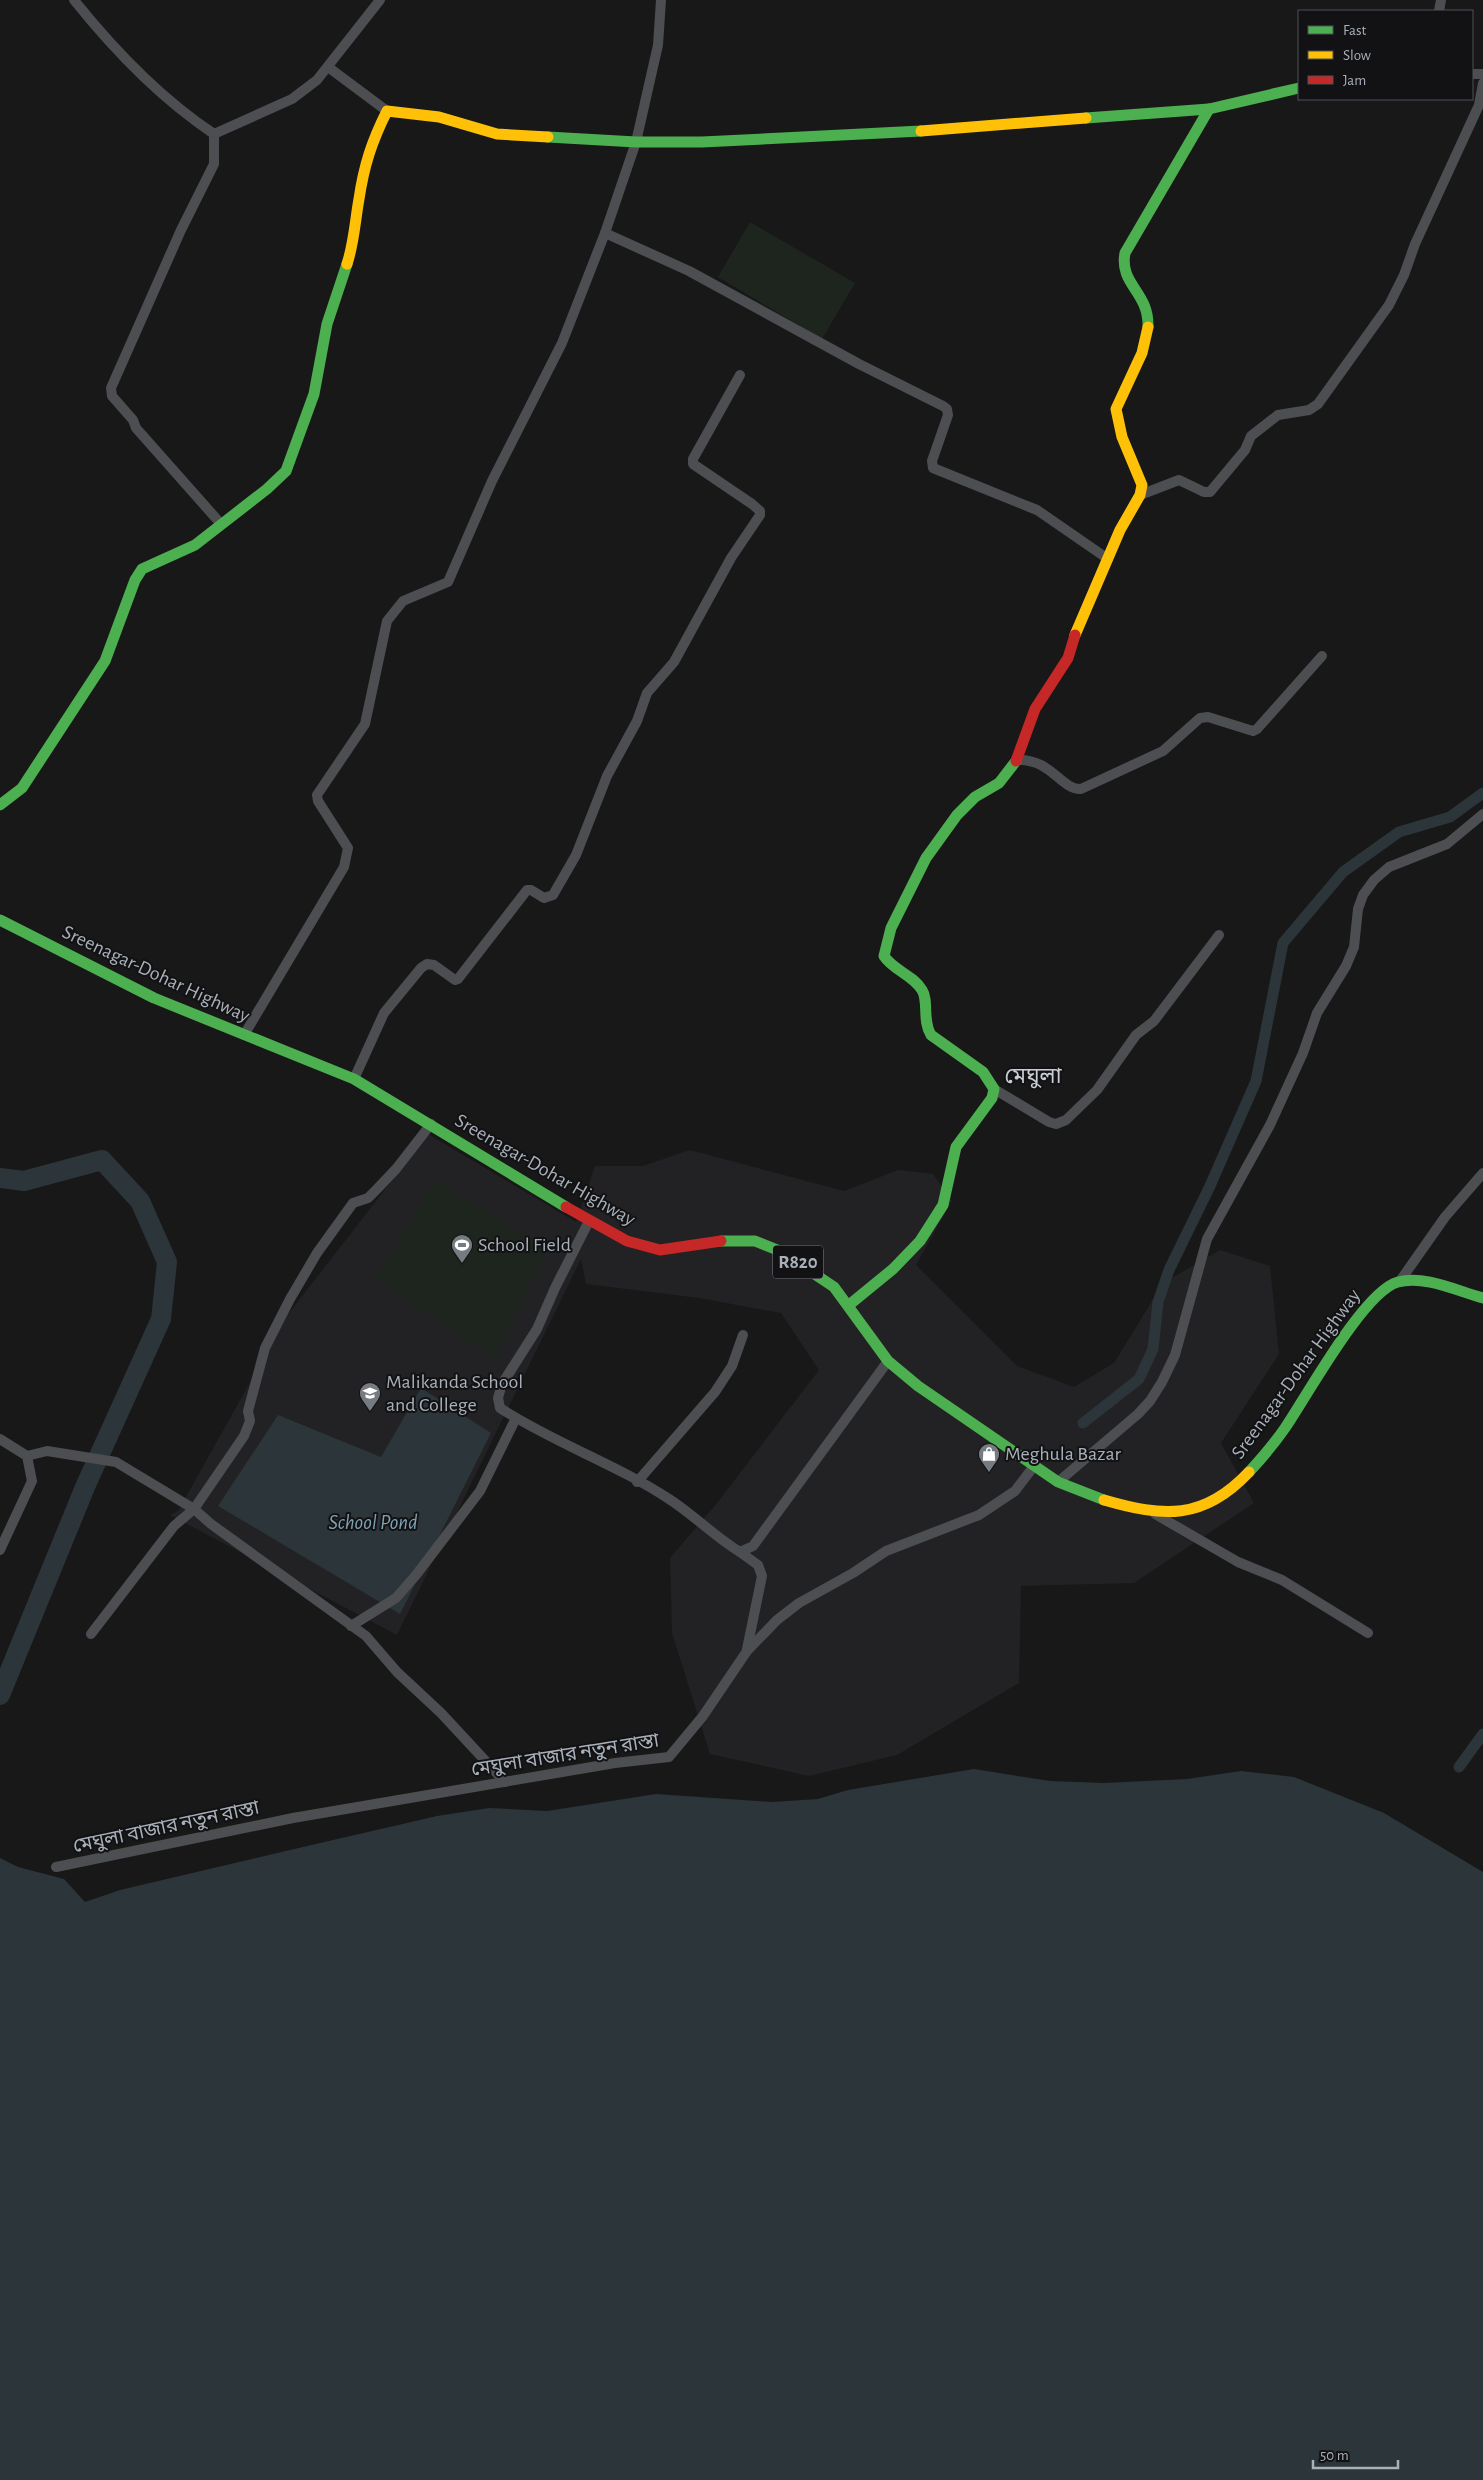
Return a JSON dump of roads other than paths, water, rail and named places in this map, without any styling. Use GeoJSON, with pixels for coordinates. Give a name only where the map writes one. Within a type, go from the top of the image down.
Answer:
{"type":"FeatureCollection","features":[{"type":"Feature","properties":{"kind":"street"},"geometry":{"type":"LineString","coordinates":[[74,0],[110,45],[191,119],[214,134]]}},
{"type":"Feature","properties":{"kind":"street"},"geometry":{"type":"LineString","coordinates":[[214,134],[292,100],[317,80],[380,0]]}},
{"type":"Feature","properties":{"kind":"street"},"geometry":{"type":"LineString","coordinates":[[244,1035],[344,867],[348,848],[318,801],[317,795],[365,724],[387,621],[403,601],[448,582],[492,481],[562,343],[605,233],[636,142],[658,45],[661,0]]}},
{"type":"Feature","properties":{"kind":"street"},"geometry":{"type":"LineString","coordinates":[[328,67],[387,111],[439,117],[497,134],[636,142],[702,142],[849,136],[1208,109],[1298,88]]}},
{"type":"Feature","properties":{"kind":"street"},"geometry":{"type":"LineString","coordinates":[[1140,495],[1179,480],[1204,492],[1210,492],[1245,450],[1251,436],[1278,415],[1309,410],[1318,404],[1389,305],[1479,105],[1483,83]]}},
{"type":"Feature","properties":{"kind":"street"},"geometry":{"type":"LineString","coordinates":[[1208,109],[1132,238],[1122,259],[1126,279],[1144,297],[1148,317],[1148,336],[1116,406],[1116,420],[1142,484],[1140,495],[1120,530],[1074,638],[1068,658],[1035,709],[1017,760],[999,784],[975,797],[957,815],[926,858],[890,928],[884,956],[888,962],[914,981],[924,991],[926,1027],[931,1035],[983,1072],[994,1090],[1049,1122],[1056,1124],[1066,1120],[1097,1090],[1136,1035],[1154,1021],[1219,935]]}},
{"type":"Feature","properties":{"kind":"street"},"geometry":{"type":"LineString","coordinates":[[0,805],[22,788],[105,661],[135,580],[142,569],[195,545],[267,489],[286,471],[314,394],[327,324],[352,250],[359,197],[371,143],[387,111]]}},
{"type":"Feature","properties":{"kind":"street"},"geometry":{"type":"LineString","coordinates":[[214,134],[214,164],[181,230],[112,388],[112,396],[133,420],[136,428],[221,524]]}},
{"type":"Feature","properties":{"kind":"street"},"geometry":{"type":"LineString","coordinates":[[605,233],[689,271],[859,364],[943,406],[947,410],[948,415],[932,461],[932,468],[1037,510],[1108,559]]}},
{"type":"Feature","properties":{"kind":"street"},"geometry":{"type":"LineString","coordinates":[[354,1079],[384,1013],[421,968],[427,964],[434,965],[455,980],[458,979],[468,970],[527,890],[531,890],[544,898],[553,895],[576,855],[607,776],[637,721],[647,693],[674,662],[731,558],[760,515],[760,511],[752,504],[693,464],[693,459],[740,375]]}},
{"type":"Feature","properties":{"kind":"street"},"geometry":{"type":"LineString","coordinates":[[1017,760],[1026,760],[1045,766],[1069,786],[1081,789],[1126,770],[1163,751],[1200,718],[1208,717],[1253,731],[1257,729],[1322,656]]}},
{"type":"Feature","properties":{"kind":"street"},"geometry":{"type":"LineString","coordinates":[[1058,1482],[1138,1414],[1150,1401],[1162,1382],[1177,1347],[1186,1307],[1207,1239],[1270,1124],[1302,1053],[1317,1013],[1346,966],[1354,947],[1358,909],[1363,894],[1388,867],[1447,844],[1483,814]]}},
{"type":"Feature","properties":{"kind":"street","name":"Sreenagar-Dohar Highway"},"geometry":{"type":"LineString","coordinates":[[0,920],[154,998],[354,1079],[431,1124],[589,1222],[627,1241],[660,1250],[732,1240],[755,1241],[780,1251],[834,1287],[849,1305],[888,1361],[918,1386],[1058,1482],[1073,1490],[1111,1502],[1164,1512],[1195,1510],[1232,1490],[1255,1466],[1287,1424],[1372,1299],[1386,1286],[1400,1281]]}},
{"type":"Feature","properties":{"kind":"street"},"geometry":{"type":"LineString","coordinates":[[849,1305],[893,1269],[920,1241],[943,1205],[956,1147],[988,1106],[994,1090]]}},
{"type":"Feature","properties":{"kind":"street"},"geometry":{"type":"LineString","coordinates":[[91,1634],[174,1526],[194,1509],[244,1436],[250,1421],[248,1411],[265,1348],[290,1299],[317,1253],[353,1203],[368,1198],[377,1189],[396,1169],[431,1124]]}},
{"type":"Feature","properties":{"kind":"street"},"geometry":{"type":"LineString","coordinates":[[1400,1281],[1445,1217],[1483,1172]]}},
{"type":"Feature","properties":{"kind":"street"},"geometry":{"type":"LineString","coordinates":[[589,1222],[537,1328],[502,1384],[498,1398],[500,1408],[670,1500],[758,1565],[762,1576],[747,1651]]}},
{"type":"Feature","properties":{"kind":"street"},"geometry":{"type":"LineString","coordinates":[[1400,1281],[1416,1282],[1483,1298]]}},
{"type":"Feature","properties":{"kind":"street"},"geometry":{"type":"LineString","coordinates":[[637,1482],[715,1392],[732,1366],[743,1335]]}},
{"type":"Feature","properties":{"kind":"street"},"geometry":{"type":"LineString","coordinates":[[740,1552],[753,1546],[888,1361]]}},
{"type":"Feature","properties":{"kind":"street"},"geometry":{"type":"LineString","coordinates":[[352,1626],[396,1598],[416,1575],[480,1490],[516,1418]]}},
{"type":"Feature","properties":{"kind":"street"},"geometry":{"type":"LineString","coordinates":[[0,1439],[27,1456],[47,1451],[116,1462],[194,1509],[211,1524],[366,1636],[397,1672],[441,1713],[505,1782]]}},
{"type":"Feature","properties":{"kind":"street"},"geometry":{"type":"LineString","coordinates":[[0,1550],[32,1481],[27,1456]]}},
{"type":"Feature","properties":{"kind":"street","name":"মেঘুলা বাজার নতুন রাস্তা"},"geometry":{"type":"LineString","coordinates":[[56,1867],[293,1818],[616,1762],[670,1757],[703,1716],[747,1651],[777,1620],[799,1603],[853,1573],[886,1551],[979,1515],[1015,1491],[1034,1466]]}},
{"type":"Feature","properties":{"kind":"street"},"geometry":{"type":"LineString","coordinates":[[1147,1510],[1238,1562],[1282,1580],[1368,1633]]}},
{"type":"Feature","properties":{"kind":"water","name":"School Pond"},"geometry":{"type":"Polygon","coordinates":[[[421,1388],[491,1433],[400,1614],[218,1506],[278,1415],[381,1457],[421,1388]]]}},
{"type":"Feature","properties":{"kind":"water"},"geometry":{"type":"Polygon","coordinates":[[[974,1769],[1050,1781],[1104,1783],[1187,1779],[1241,1771],[1294,1777],[1384,1813],[1483,1872],[1483,2480],[0,2480],[0,1858],[18,1867],[64,1879],[85,1902],[120,1890],[290,1850],[437,1816],[489,1808],[547,1811],[656,1794],[772,1802],[818,1799],[848,1790],[974,1769]]]}},
{"type":"Feature","properties":{"kind":"waterway"},"geometry":{"type":"LineString","coordinates":[[1083,1423],[1139,1379],[1153,1349],[1158,1302],[1169,1270],[1210,1186],[1256,1081],[1283,943],[1343,872],[1399,832],[1450,817],[1483,793]]}},
{"type":"Feature","properties":{"kind":"waterway"},"geometry":{"type":"LineString","coordinates":[[0,1178],[24,1181],[102,1160],[140,1201],[167,1262],[161,1319],[85,1487],[0,1695]]}},
{"type":"Feature","properties":{"kind":"waterway"},"geometry":{"type":"LineString","coordinates":[[1459,1767],[1483,1734]]}},
{"type":"Feature","properties":{"kind":"place","name":"School Field"},"geometry":{"type":"Point","coordinates":[462,1264]}},
{"type":"Feature","properties":{"kind":"place","name":"Malikanda School and College"},"geometry":{"type":"Point","coordinates":[370,1412]}},
{"type":"Feature","properties":{"kind":"place","name":"Meghula Bazar"},"geometry":{"type":"Point","coordinates":[989,1473]}},
{"type":"Feature","properties":{"kind":"district","name":"মেঘুলা"},"geometry":{"type":"Point","coordinates":[1033,1076]}}]}
